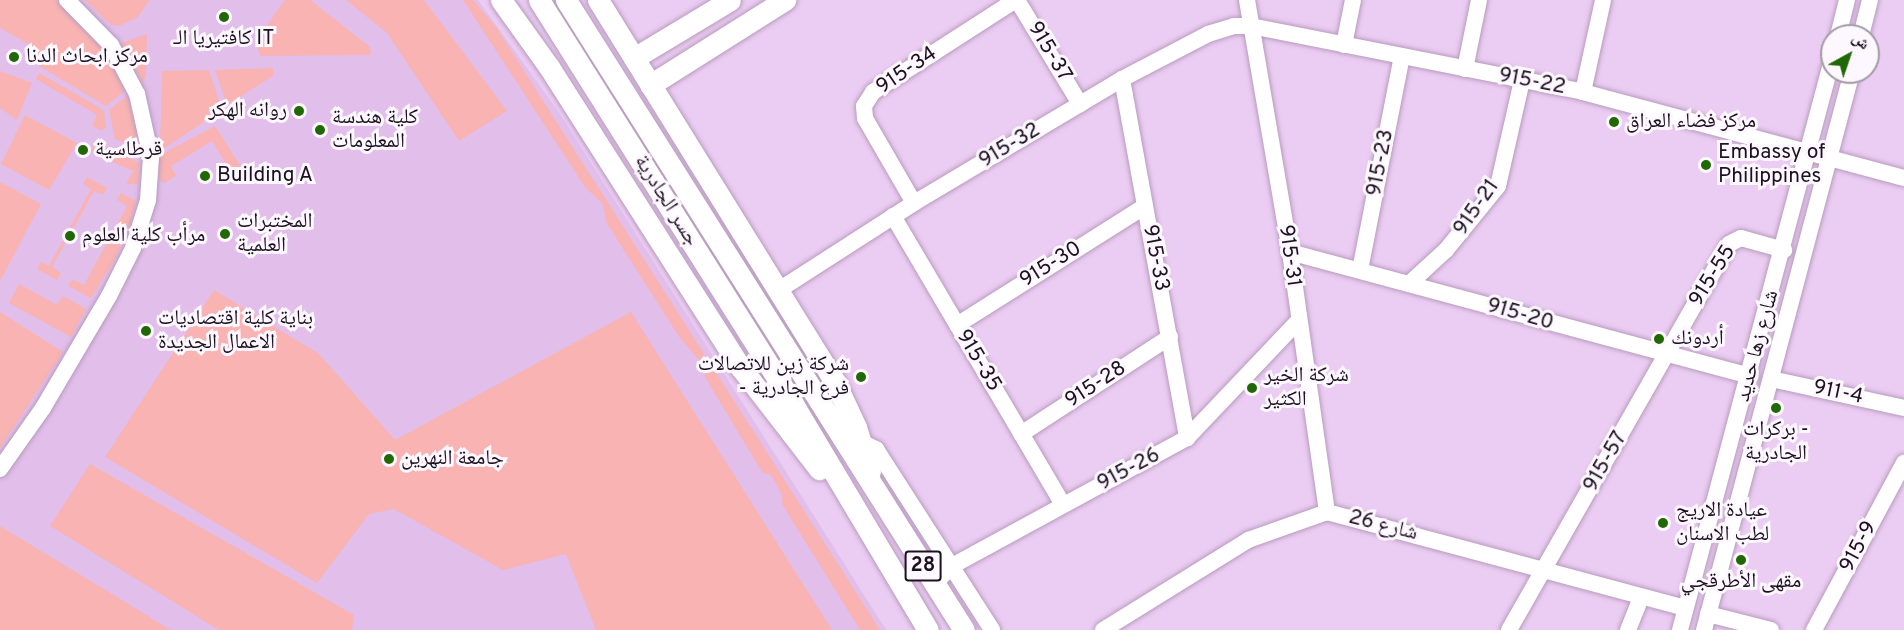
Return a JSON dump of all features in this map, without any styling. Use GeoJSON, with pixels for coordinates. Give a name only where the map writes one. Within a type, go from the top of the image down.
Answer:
{"type":"FeatureCollection","features":[{"type":"Feature","properties":{"kind":"main road"},"geometry":{"type":"LineString","coordinates":[[501,0],[549,67],[741,368],[858,519]]}},
{"type":"Feature","properties":{"kind":"main road","name":"جسر الجادرية"},"geometry":{"type":"LineString","coordinates":[[539,0],[801,397]]}},
{"type":"Feature","properties":{"kind":"main road","name":"جسر الجادرية"},"geometry":{"type":"LineString","coordinates":[[566,0],[801,397]]}},
{"type":"Feature","properties":{"kind":"main road"},"geometry":{"type":"LineString","coordinates":[[598,0],[842,395],[882,503]]}},
{"type":"Feature","properties":{"kind":"main road"},"geometry":{"type":"LineString","coordinates":[[634,58],[730,0]]}},
{"type":"Feature","properties":{"kind":"main road"},"geometry":{"type":"LineString","coordinates":[[650,85],[785,0]]}},
{"type":"Feature","properties":{"kind":"main road"},"geometry":{"type":"LineString","coordinates":[[801,397],[858,519]]}},
{"type":"Feature","properties":{"kind":"main road"},"geometry":{"type":"LineString","coordinates":[[801,397],[882,503]]}},
{"type":"Feature","properties":{"kind":"main road","name":"28"},"geometry":{"type":"LineString","coordinates":[[882,503],[964,630]]}},
{"type":"Feature","properties":{"kind":"main road","name":"28"},"geometry":{"type":"LineString","coordinates":[[858,519],[928,630]]}},
{"type":"Feature","properties":{"kind":"street"},"geometry":{"type":"LineString","coordinates":[[0,469],[43,408],[109,296],[133,248],[148,200],[151,157],[137,94],[111,45],[68,0]]}},
{"type":"Feature","properties":{"kind":"street","name":"915-37"},"geometry":{"type":"LineString","coordinates":[[1017,0],[1080,104]]}},
{"type":"Feature","properties":{"kind":"street","name":"915-34"},"geometry":{"type":"LineString","coordinates":[[914,203],[865,118],[864,106],[873,92],[1017,0]]}},
{"type":"Feature","properties":{"kind":"street","name":"915-31"},"geometry":{"type":"LineString","coordinates":[[1246,0],[1290,252],[1298,321],[1328,512]]}},
{"type":"Feature","properties":{"kind":"street"},"geometry":{"type":"LineString","coordinates":[[1344,45],[1353,0]]}},
{"type":"Feature","properties":{"kind":"street"},"geometry":{"type":"LineString","coordinates":[[1465,69],[1479,0]]}},
{"type":"Feature","properties":{"kind":"street"},"geometry":{"type":"LineString","coordinates":[[1583,92],[1603,0]]}},
{"type":"Feature","properties":{"kind":"street"},"geometry":{"type":"LineString","coordinates":[[1841,24],[1847,0]]}},
{"type":"Feature","properties":{"kind":"street"},"geometry":{"type":"LineString","coordinates":[[1864,24],[1870,0]]}},
{"type":"Feature","properties":{"kind":"street","name":"915-32"},"geometry":{"type":"LineString","coordinates":[[779,290],[914,203],[1122,78],[1208,34],[1234,26],[1251,26]]}},
{"type":"Feature","properties":{"kind":"street","name":"915-22"},"geometry":{"type":"LineString","coordinates":[[1251,26],[1583,92],[1830,161],[1904,178]]}},
{"type":"Feature","properties":{"kind":"street","name":"915-23"},"geometry":{"type":"LineString","coordinates":[[1360,270],[1402,56]]}},
{"type":"Feature","properties":{"kind":"street","name":"915-33"},"geometry":{"type":"LineString","coordinates":[[1122,78],[1187,438]]}},
{"type":"Feature","properties":{"kind":"street","name":"915-21"},"geometry":{"type":"LineString","coordinates":[[1409,284],[1476,216],[1498,186],[1522,80]]}},
{"type":"Feature","properties":{"kind":"street","name":"شارع زها حديد"},"geometry":{"type":"LineString","coordinates":[[1680,630],[1784,250],[1826,84]]}},
{"type":"Feature","properties":{"kind":"street","name":"شارع زها حديد"},"geometry":{"type":"LineString","coordinates":[[1706,622],[1849,84]]}},
{"type":"Feature","properties":{"kind":"street","name":"915-30"},"geometry":{"type":"LineString","coordinates":[[957,325],[1145,206]]}},
{"type":"Feature","properties":{"kind":"street","name":"915-35"},"geometry":{"type":"LineString","coordinates":[[893,216],[1064,505]]}},
{"type":"Feature","properties":{"kind":"street","name":"915-55"},"geometry":{"type":"LineString","coordinates":[[1666,356],[1734,239],[1784,250]]}},
{"type":"Feature","properties":{"kind":"street","name":"915-20"},"geometry":{"type":"LineString","coordinates":[[1290,252],[1666,356],[1750,376]]}},
{"type":"Feature","properties":{"kind":"street","name":"915-26"},"geometry":{"type":"LineString","coordinates":[[934,584],[952,566],[1187,438],[1298,321]]}},
{"type":"Feature","properties":{"kind":"street","name":"915-28"},"geometry":{"type":"LineString","coordinates":[[1021,434],[1170,337]]}},
{"type":"Feature","properties":{"kind":"street","name":"915-57"},"geometry":{"type":"LineString","coordinates":[[1509,630],[1666,356]]}},
{"type":"Feature","properties":{"kind":"street","name":"911-4"},"geometry":{"type":"LineString","coordinates":[[1772,379],[1904,408]]}},
{"type":"Feature","properties":{"kind":"street"},"geometry":{"type":"LineString","coordinates":[[861,442],[876,449],[992,630]]}},
{"type":"Feature","properties":{"kind":"street","name":"915-9"},"geometry":{"type":"LineString","coordinates":[[1814,630],[1904,463]]}},
{"type":"Feature","properties":{"kind":"street","name":"شارع 26"},"geometry":{"type":"LineString","coordinates":[[1103,630],[1248,540],[1328,512],[1546,568],[1685,608]]}},
{"type":"Feature","properties":{"kind":"street"},"geometry":{"type":"LineString","coordinates":[[1629,630],[1641,597]]}},
{"type":"Feature","properties":{"kind":"street"},"geometry":{"type":"LineString","coordinates":[[1706,622],[1771,630]]}},
{"type":"Feature","properties":{"kind":"shaded area","name":"جامعة النهرين"},"geometry":{"type":"Polygon","coordinates":[[[0,0],[478,0],[560,114],[886,630],[0,630],[0,0]]]}},
{"type":"Feature","properties":{"kind":"shaded area"},"geometry":{"type":"Polygon","coordinates":[[[0,0],[56,0],[79,19],[111,58],[127,89],[106,106],[39,66],[42,61],[33,56],[37,49],[0,28],[0,0]]]}},
{"type":"Feature","properties":{"kind":"shaded area"},"geometry":{"type":"Polygon","coordinates":[[[85,0],[150,0],[137,18],[119,26],[111,25],[85,0]]]}},
{"type":"Feature","properties":{"kind":"shaded area"},"geometry":{"type":"Polygon","coordinates":[[[285,0],[310,0],[370,47],[371,55],[260,56],[256,41],[285,0]]]}},
{"type":"Feature","properties":{"kind":"shaded area"},"geometry":{"type":"Polygon","coordinates":[[[346,0],[424,0],[507,111],[459,141],[387,33],[346,0]]]}},
{"type":"Feature","properties":{"kind":"shaded area"},"geometry":{"type":"Polygon","coordinates":[[[463,0],[473,0],[496,27],[880,630],[860,630],[782,504],[782,495],[771,475],[762,472],[705,377],[706,368],[680,338],[606,222],[603,204],[585,187],[463,0]]]}},
{"type":"Feature","properties":{"kind":"shaded area"},"geometry":{"type":"Polygon","coordinates":[[[147,34],[146,75],[143,83],[121,43],[147,34]]]}},
{"type":"Feature","properties":{"kind":"shaded area"},"geometry":{"type":"Polygon","coordinates":[[[273,68],[273,76],[227,105],[215,70],[273,68]]]}},
{"type":"Feature","properties":{"kind":"shaded area"},"geometry":{"type":"Polygon","coordinates":[[[209,70],[222,110],[160,151],[162,71],[209,70]]]}},
{"type":"Feature","properties":{"kind":"shaded area"},"geometry":{"type":"Polygon","coordinates":[[[0,71],[32,83],[17,120],[0,108],[0,71]]]}},
{"type":"Feature","properties":{"kind":"shaded area"},"geometry":{"type":"Polygon","coordinates":[[[39,73],[104,110],[106,127],[101,131],[92,125],[97,115],[36,79],[39,73]]]}},
{"type":"Feature","properties":{"kind":"shaded area"},"geometry":{"type":"Polygon","coordinates":[[[128,95],[139,148],[115,139],[109,110],[128,95]]]}},
{"type":"Feature","properties":{"kind":"shaded area"},"geometry":{"type":"Polygon","coordinates":[[[25,115],[77,143],[49,190],[1,164],[25,115]]]}},
{"type":"Feature","properties":{"kind":"shaded area"},"geometry":{"type":"Polygon","coordinates":[[[215,126],[243,170],[233,175],[212,141],[171,166],[176,176],[164,183],[158,178],[158,156],[215,126]]]}},
{"type":"Feature","properties":{"kind":"shaded area"},"geometry":{"type":"Polygon","coordinates":[[[96,141],[139,163],[138,184],[126,184],[133,171],[90,152],[96,141]]]}},
{"type":"Feature","properties":{"kind":"shaded area"},"geometry":{"type":"Polygon","coordinates":[[[87,177],[107,188],[103,195],[94,191],[52,267],[61,273],[57,280],[37,269],[41,262],[49,266],[91,189],[83,184],[87,177]]]}},
{"type":"Feature","properties":{"kind":"shaded area"},"geometry":{"type":"Polygon","coordinates":[[[0,182],[41,204],[0,281],[0,182]]]}},
{"type":"Feature","properties":{"kind":"shaded area"},"geometry":{"type":"Polygon","coordinates":[[[121,193],[136,201],[131,221],[114,261],[91,298],[68,286],[72,279],[84,285],[127,206],[117,200],[121,193]]]}},
{"type":"Feature","properties":{"kind":"shaded area"},"geometry":{"type":"Polygon","coordinates":[[[19,284],[57,305],[63,296],[86,309],[71,337],[9,303],[19,284]]]}},
{"type":"Feature","properties":{"kind":"shaded area"},"geometry":{"type":"Polygon","coordinates":[[[214,290],[319,354],[395,440],[631,312],[832,630],[596,630],[566,554],[503,570],[394,509],[369,514],[317,583],[105,457],[214,290]]]}},
{"type":"Feature","properties":{"kind":"shaded area"},"geometry":{"type":"Polygon","coordinates":[[[0,312],[63,352],[0,448],[0,312]]]}},
{"type":"Feature","properties":{"kind":"shaded area"},"geometry":{"type":"Polygon","coordinates":[[[90,464],[354,615],[352,630],[219,630],[50,526],[90,464]]]}},
{"type":"Feature","properties":{"kind":"shaded area"},"geometry":{"type":"Polygon","coordinates":[[[0,526],[171,630],[0,630],[0,526]]]}},
{"type":"Feature","properties":{"kind":"place","name":"كافتيريا الـ IT"},"geometry":{"type":"Point","coordinates":[224,17]}},
{"type":"Feature","properties":{"kind":"place","name":"مركز ابحاث الدنا"},"geometry":{"type":"Point","coordinates":[14,57]}},
{"type":"Feature","properties":{"kind":"place","name":"روانه الهكر"},"geometry":{"type":"Point","coordinates":[299,111]}},
{"type":"Feature","properties":{"kind":"place","name":"مركز فضاء العراق"},"geometry":{"type":"Point","coordinates":[1614,122]}},
{"type":"Feature","properties":{"kind":"place","name":"كلية هندسة المعلومات"},"geometry":{"type":"Point","coordinates":[320,130]}},
{"type":"Feature","properties":{"kind":"place","name":"قرطاسية"},"geometry":{"type":"Point","coordinates":[83,150]}},
{"type":"Feature","properties":{"kind":"place","name":"Embassy of Philippines"},"geometry":{"type":"Point","coordinates":[1706,165]}},
{"type":"Feature","properties":{"kind":"place","name":"Building A"},"geometry":{"type":"Point","coordinates":[205,176]}},
{"type":"Feature","properties":{"kind":"place","name":"المختبرات العلمية"},"geometry":{"type":"Point","coordinates":[225,234]}},
{"type":"Feature","properties":{"kind":"place","name":"مرأب كلية العلوم"},"geometry":{"type":"Point","coordinates":[70,236]}},
{"type":"Feature","properties":{"kind":"place","name":"بناية كلية اقتصاديات الاعمال الجديدة"},"geometry":{"type":"Point","coordinates":[146,331]}},
{"type":"Feature","properties":{"kind":"place","name":"أردونك"},"geometry":{"type":"Point","coordinates":[1659,339]}},
{"type":"Feature","properties":{"kind":"place","name":"شركة زين للاتصالات - فرع الجادرية"},"geometry":{"type":"Point","coordinates":[861,377]}},
{"type":"Feature","properties":{"kind":"place","name":"شركة الخير الكثير"},"geometry":{"type":"Point","coordinates":[1252,388]}},
{"type":"Feature","properties":{"kind":"place","name":"بركرات - الجادرية"},"geometry":{"type":"Point","coordinates":[1776,408]}},
{"type":"Feature","properties":{"kind":"place","name":"جامعة النهرين"},"geometry":{"type":"Point","coordinates":[389,459]}},
{"type":"Feature","properties":{"kind":"place","name":"عيادة الاريج لطب الاسنان"},"geometry":{"type":"Point","coordinates":[1663,523]}},
{"type":"Feature","properties":{"kind":"place","name":"مقهى الأطرقجي"},"geometry":{"type":"Point","coordinates":[1741,560]}}]}
